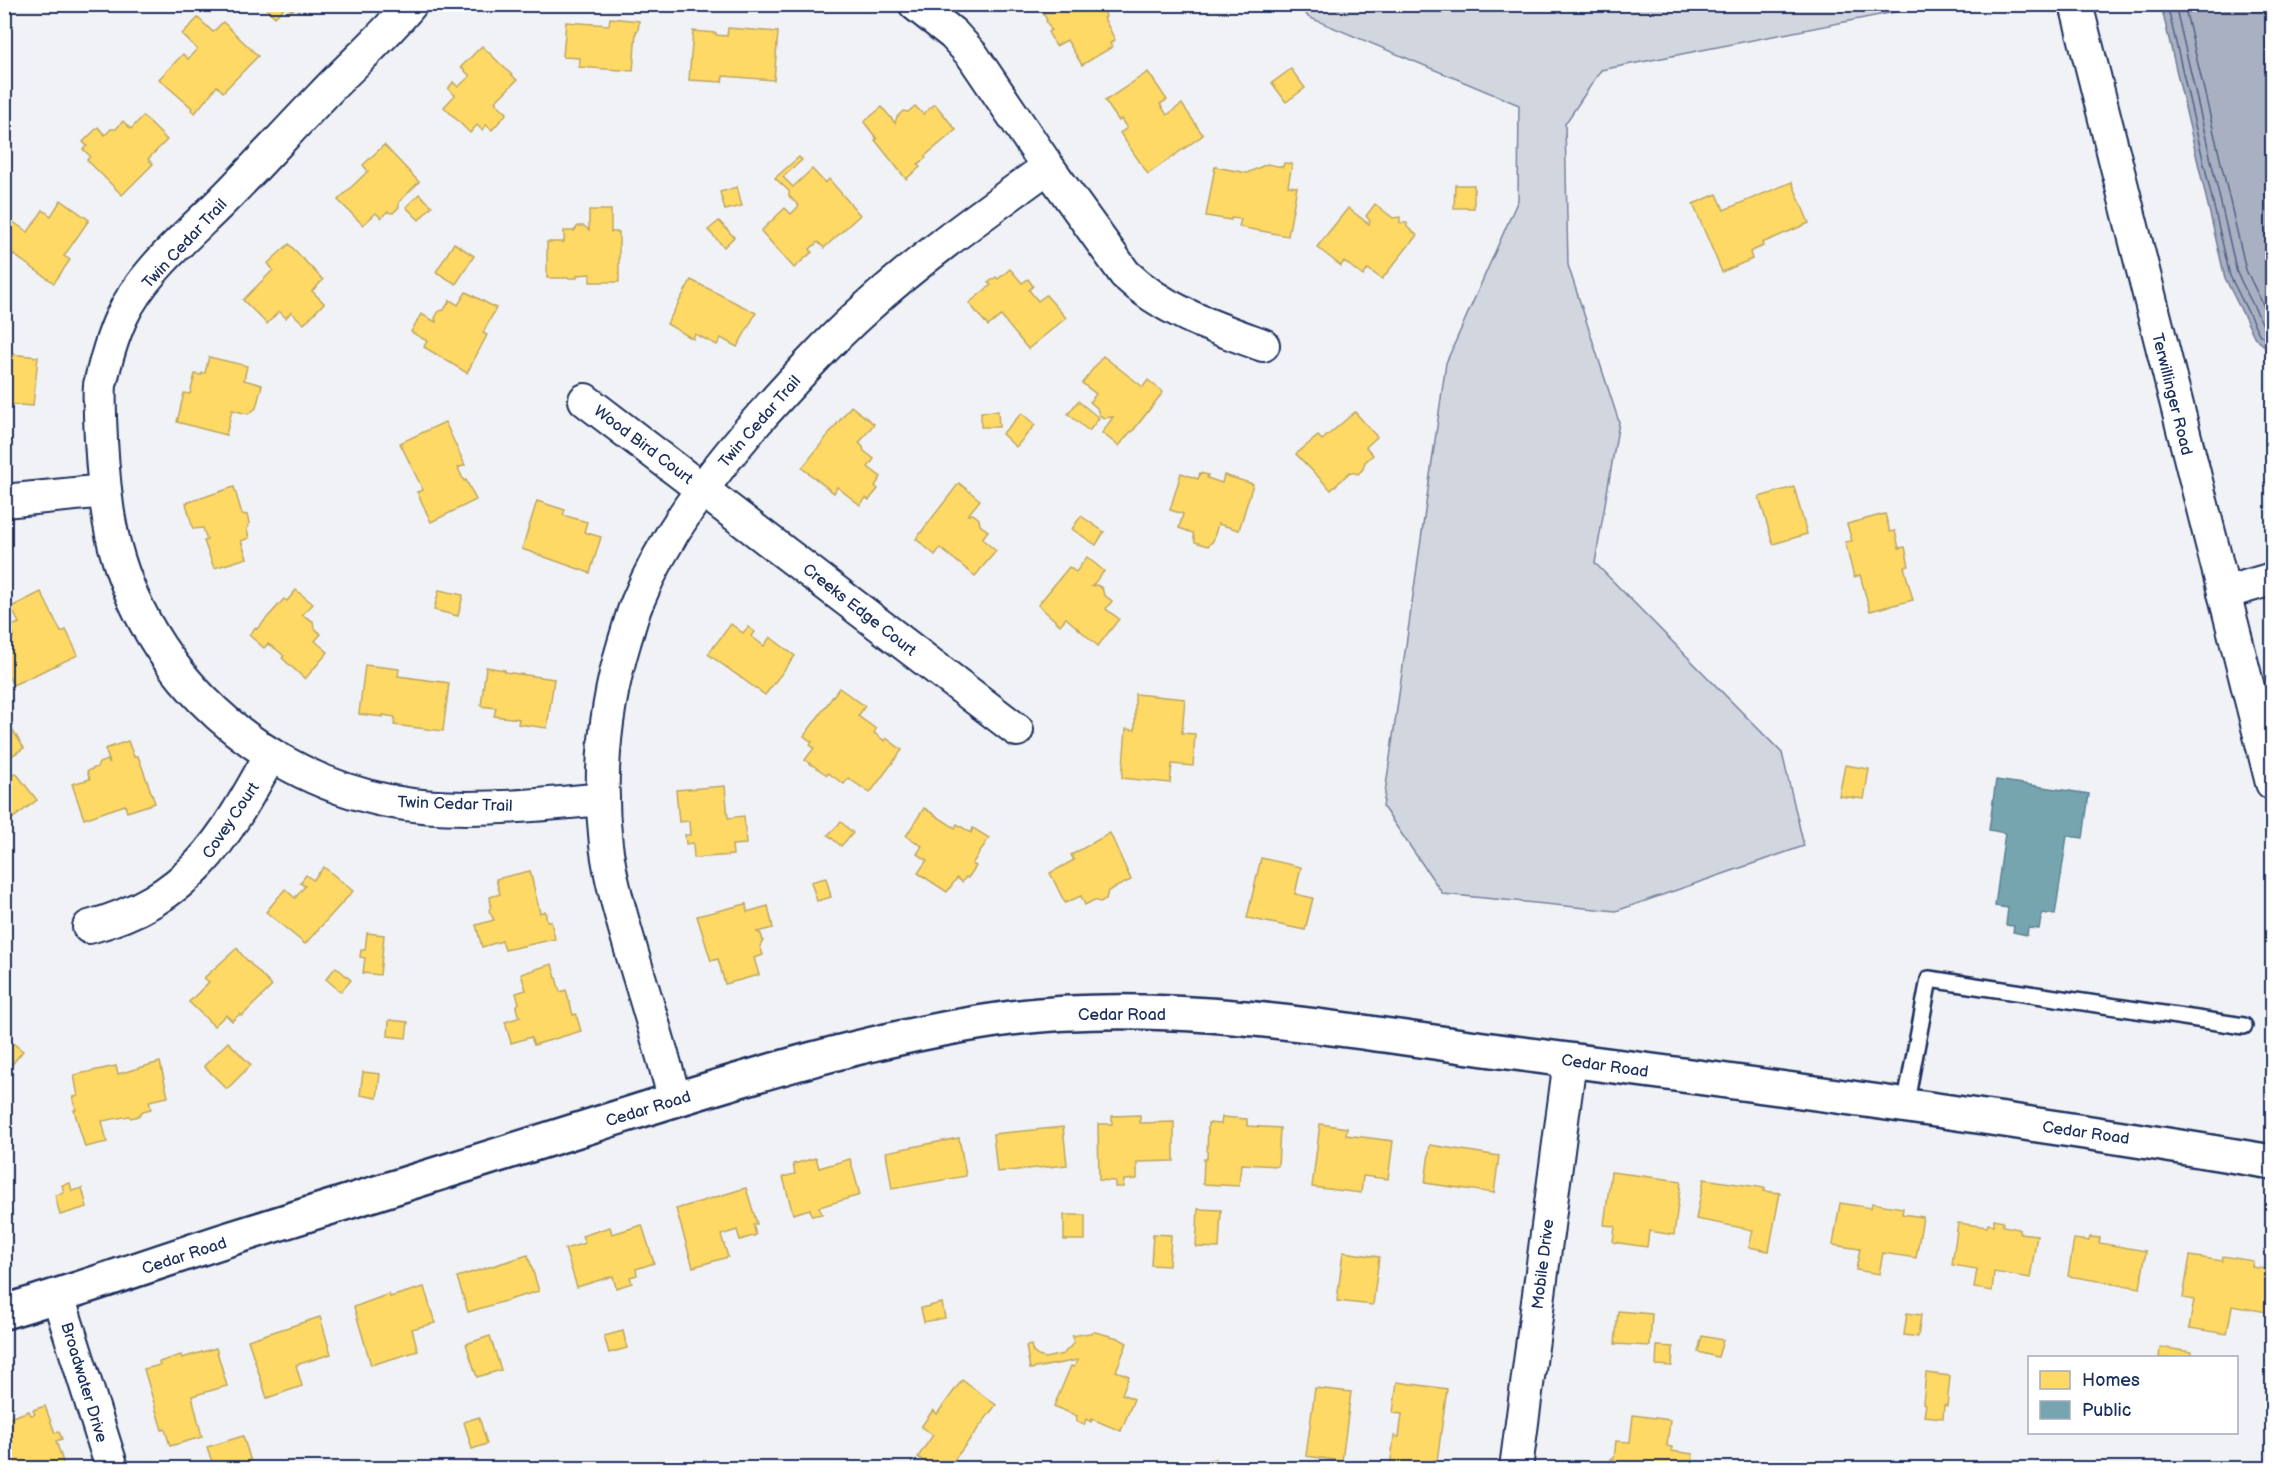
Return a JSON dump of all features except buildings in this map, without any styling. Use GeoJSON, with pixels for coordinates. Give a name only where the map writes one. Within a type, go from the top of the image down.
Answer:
{"type":"FeatureCollection","features":[{"type":"Feature","properties":{"kind":"street","name":"Twin Cedar Trail"},"geometry":{"type":"LineString","coordinates":[[411,4],[252,171],[158,265],[122,315],[112,340],[100,388],[102,471],[109,524],[125,581],[141,615],[173,668],[204,703],[270,756],[314,778],[365,795],[420,806],[479,807],[603,800]]}},
{"type":"Feature","properties":{"kind":"street"},"geometry":{"type":"LineString","coordinates":[[915,4],[953,34],[973,56],[1112,258],[1139,287],[1172,309],[1211,327],[1263,345]]}},
{"type":"Feature","properties":{"kind":"street","name":"Terwillinger Road"},"geometry":{"type":"LineString","coordinates":[[2076,4],[2272,783]]}},
{"type":"Feature","properties":{"kind":"street","name":"Twin Cedar Trail"},"geometry":{"type":"LineString","coordinates":[[675,1100],[616,897],[606,846],[603,800],[606,723],[615,671],[635,606],[655,563],[687,508],[777,399],[867,307],[957,233],[1048,167]]}},
{"type":"Feature","properties":{"kind":"street","name":"Wood Bird Court"},"geometry":{"type":"LineString","coordinates":[[585,400],[702,488]]}},
{"type":"Feature","properties":{"kind":"street","name":"Creeks Edge Court"},"geometry":{"type":"LineString","coordinates":[[702,488],[1017,730]]}},
{"type":"Feature","properties":{"kind":"street"},"geometry":{"type":"LineString","coordinates":[[4,501],[105,491]]}},
{"type":"Feature","properties":{"kind":"street"},"geometry":{"type":"LineString","coordinates":[[2224,593],[2272,579]]}},
{"type":"Feature","properties":{"kind":"street","name":"Covey Court"},"geometry":{"type":"LineString","coordinates":[[89,927],[136,912],[172,890],[195,870],[225,832],[270,756]]}},
{"type":"Feature","properties":{"kind":"street","name":"Cedar Road"},"geometry":{"type":"LineString","coordinates":[[4,1312],[675,1100],[847,1050],[911,1034],[1013,1018],[1066,1014],[1155,1013],[1240,1018],[1570,1060],[2128,1138],[2272,1162]]}},
{"type":"Feature","properties":{"kind":"street","name":"Mobile Drive"},"geometry":{"type":"LineString","coordinates":[[1516,1468],[1570,1060]]}},
{"type":"Feature","properties":{"kind":"street","name":"Broadwater Drive"},"geometry":{"type":"LineString","coordinates":[[58,1296],[112,1468]]}},
{"type":"Feature","properties":{"kind":"lane"},"geometry":{"type":"LineString","coordinates":[[1905,1107],[1929,979],[2244,1026]]}},
{"type":"Feature","properties":{"kind":"shaded area"},"geometry":{"type":"Polygon","coordinates":[[[1301,5],[1930,5],[1601,70],[1565,124],[1568,265],[1619,422],[1595,563],[1782,753],[1804,846],[1616,911],[1443,894],[1383,807],[1446,363],[1518,200],[1519,105],[1308,17],[1301,5]]]}},
{"type":"Feature","properties":{"kind":"water"},"geometry":{"type":"Polygon","coordinates":[[[2161,5],[2272,5],[2272,352],[2255,338],[2225,278],[2161,5]]]}}]}
